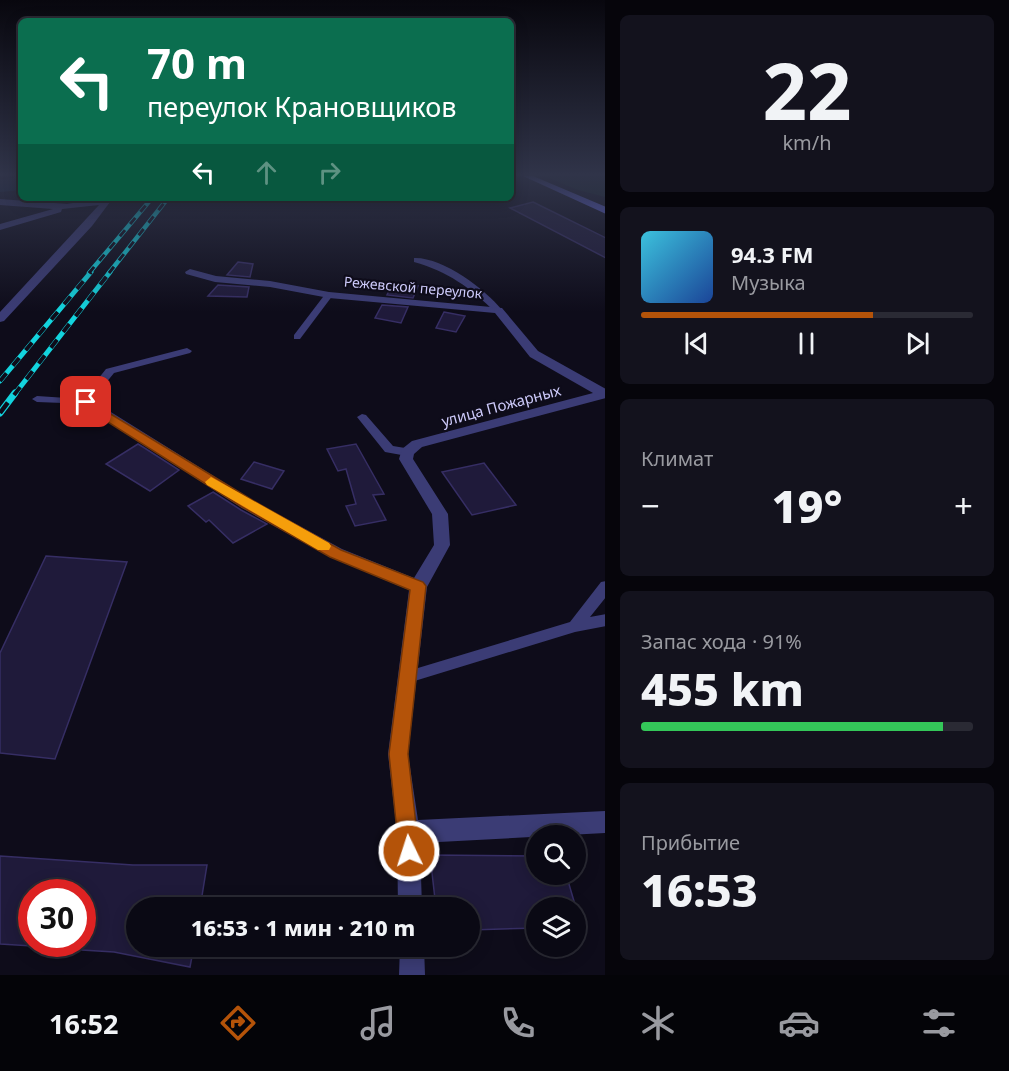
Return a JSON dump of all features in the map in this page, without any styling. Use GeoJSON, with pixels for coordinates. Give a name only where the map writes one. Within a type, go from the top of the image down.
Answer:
{"type":"FeatureCollection","features":[{"type":"Feature","properties":{"kind":"street"},"geometry":{"type":"LineString","coordinates":[[0,227],[18,222]]}},
{"type":"Feature","properties":{"kind":"street"},"geometry":{"type":"LineString","coordinates":[[0,319],[92,222]]}},
{"type":"Feature","properties":{"kind":"street","name":"Режевской переулок"},"geometry":{"type":"LineString","coordinates":[[190,272],[215,279],[270,284],[329,295],[498,309],[534,354],[605,394]]}},
{"type":"Feature","properties":{"kind":"street","name":"улица Пожарных"},"geometry":{"type":"LineString","coordinates":[[407,452],[417,444],[605,394]]}},
{"type":"Feature","properties":{"kind":"street"},"geometry":{"type":"LineString","coordinates":[[86,402],[247,504],[336,554],[418,586]]}},
{"type":"Feature","properties":{"kind":"street"},"geometry":{"type":"LineString","coordinates":[[407,452],[406,459],[440,514],[442,545],[418,586],[398,754],[408,832],[410,897]]}},
{"type":"Feature","properties":{"kind":"street"},"geometry":{"type":"LineString","coordinates":[[408,832],[605,822]]}},
{"type":"Feature","properties":{"kind":"street"},"geometry":{"type":"LineString","coordinates":[[412,957],[412,975]]}},
{"type":"Feature","properties":{"kind":"lane"},"geometry":{"type":"LineString","coordinates":[[417,260],[435,264],[458,275],[498,309]]}},
{"type":"Feature","properties":{"kind":"lane"},"geometry":{"type":"LineString","coordinates":[[297,337],[329,295]]}},
{"type":"Feature","properties":{"kind":"lane"},"geometry":{"type":"LineString","coordinates":[[37,399],[86,402],[110,371],[187,351]]}},
{"type":"Feature","properties":{"kind":"lane"},"geometry":{"type":"LineString","coordinates":[[362,417],[389,449],[407,452]]}},
{"type":"Feature","properties":{"kind":"lane"},"geometry":{"type":"LineString","coordinates":[[575,626],[605,587]]}},
{"type":"Feature","properties":{"kind":"lane"},"geometry":{"type":"LineString","coordinates":[[408,677],[575,626],[605,620]]}},
{"type":"Feature","properties":{"kind":"building"},"geometry":{"type":"Polygon","coordinates":[[[536,222],[573,222],[605,238],[605,257],[536,222]]]}},
{"type":"Feature","properties":{"kind":"building"},"geometry":{"type":"Polygon","coordinates":[[[238,262],[253,264],[250,277],[227,275],[238,262]]]}},
{"type":"Feature","properties":{"kind":"building"},"geometry":{"type":"Polygon","coordinates":[[[393,283],[418,286],[413,298],[387,295],[393,283]]]}},
{"type":"Feature","properties":{"kind":"building"},"geometry":{"type":"Polygon","coordinates":[[[218,285],[249,287],[247,297],[208,296],[218,285]]]}},
{"type":"Feature","properties":{"kind":"building"},"geometry":{"type":"Polygon","coordinates":[[[382,305],[408,307],[401,323],[375,318],[382,305]]]}},
{"type":"Feature","properties":{"kind":"building"},"geometry":{"type":"Polygon","coordinates":[[[444,312],[465,316],[456,332],[436,328],[444,312]]]}},
{"type":"Feature","properties":{"kind":"building"},"geometry":{"type":"Polygon","coordinates":[[[138,444],[179,470],[150,491],[106,464],[138,444]]]}},
{"type":"Feature","properties":{"kind":"building"},"geometry":{"type":"Polygon","coordinates":[[[356,444],[384,494],[373,495],[386,520],[355,526],[346,506],[356,504],[346,469],[338,471],[327,449],[356,444]]]}},
{"type":"Feature","properties":{"kind":"building"},"geometry":{"type":"Polygon","coordinates":[[[254,462],[284,471],[272,489],[241,479],[254,462]]]}},
{"type":"Feature","properties":{"kind":"building"},"geometry":{"type":"Polygon","coordinates":[[[484,463],[516,505],[472,515],[442,472],[484,463]]]}},
{"type":"Feature","properties":{"kind":"building"},"geometry":{"type":"Polygon","coordinates":[[[213,492],[267,524],[233,543],[209,520],[206,522],[188,506],[213,492]]]}},
{"type":"Feature","properties":{"kind":"building"},"geometry":{"type":"Polygon","coordinates":[[[46,556],[127,562],[55,759],[0,753],[0,653],[46,556]]]}},
{"type":"Feature","properties":{"kind":"building"},"geometry":{"type":"Polygon","coordinates":[[[430,855],[526,856],[526,885],[569,885],[573,897],[526,897],[526,928],[480,930],[480,897],[435,897],[430,855]]]}},
{"type":"Feature","properties":{"kind":"building"},"geometry":{"type":"Polygon","coordinates":[[[0,856],[133,865],[207,865],[202,897],[126,897],[126,954],[96,951],[96,879],[18,879],[18,945],[0,944],[0,856]]]}},
{"type":"Feature","properties":{"kind":"building"},"geometry":{"type":"Polygon","coordinates":[[[139,957],[192,957],[190,967],[139,957]]]}},
{"type":"Feature","properties":{"kind":"railway"},"geometry":{"type":"LineString","coordinates":[[89,273],[132,222]]}},
{"type":"Feature","properties":{"kind":"railway"},"geometry":{"type":"LineString","coordinates":[[109,273],[150,222]]}},
{"type":"Feature","properties":{"kind":"railway"},"geometry":{"type":"LineString","coordinates":[[0,381],[91,272]]}},
{"type":"Feature","properties":{"kind":"railway"},"geometry":{"type":"LineString","coordinates":[[14,395],[110,272]]}},
{"type":"Feature","properties":{"kind":"railway"},"geometry":{"type":"LineString","coordinates":[[0,413],[15,393]]}},
{"type":"Feature","properties":{"kind":"slow traffic"},"geometry":{"type":"LineString","coordinates":[[211,482],[323,546]]}},
{"type":"Feature","properties":{"kind":"route"},"geometry":{"type":"LineString","coordinates":[[86,402],[247,504],[336,554],[418,586],[398,754],[409,851]]}}]}
